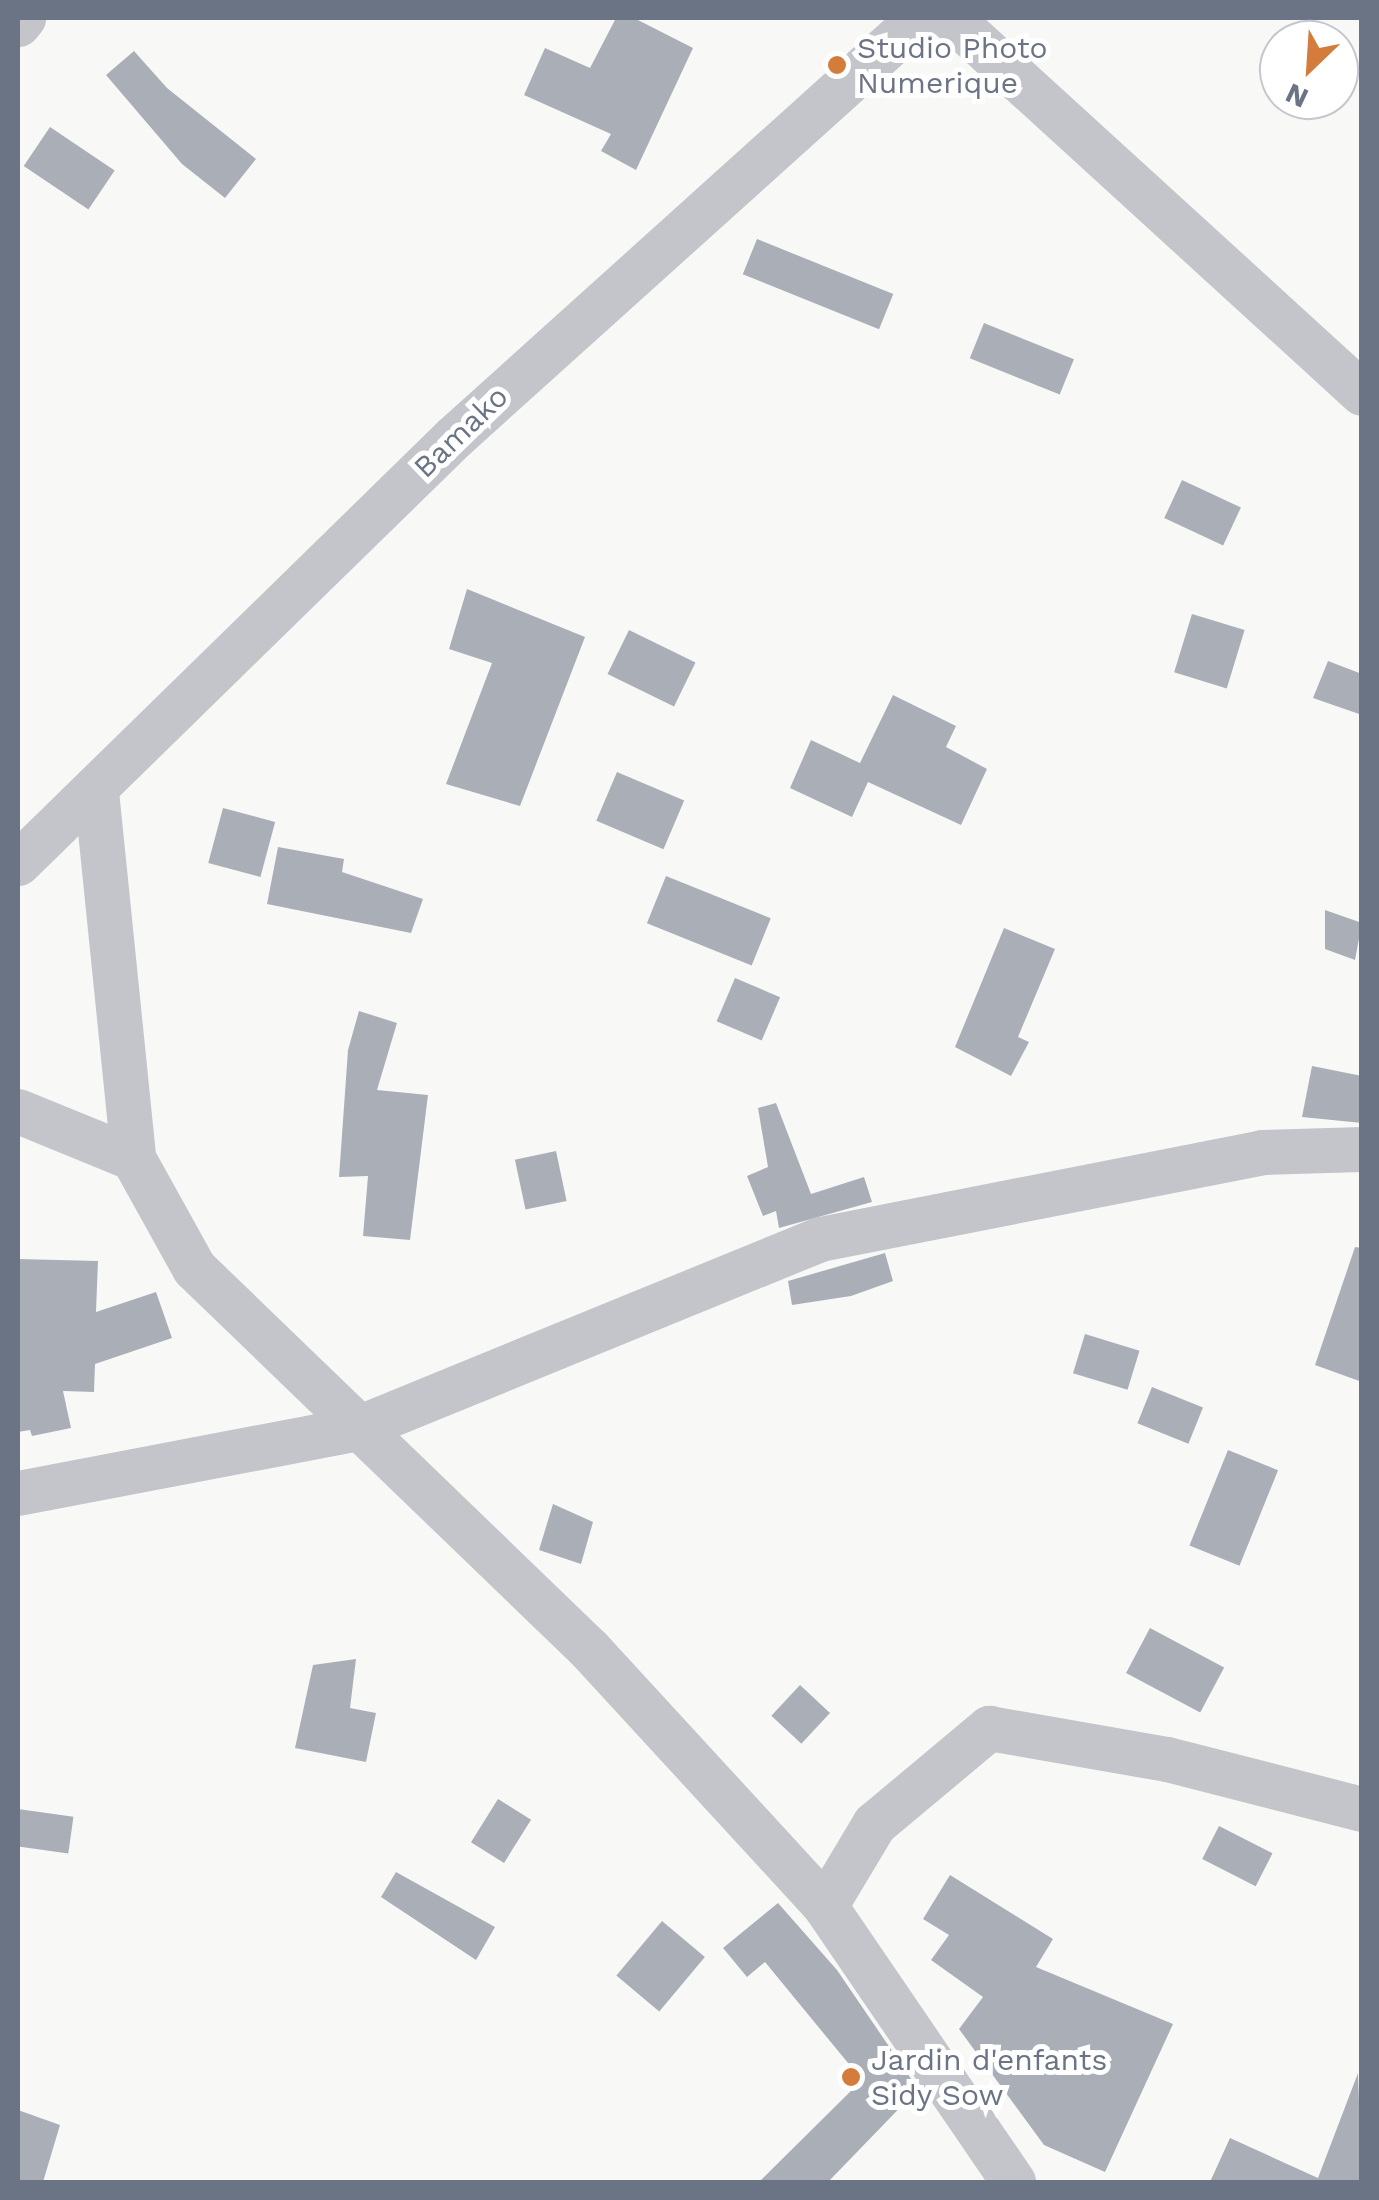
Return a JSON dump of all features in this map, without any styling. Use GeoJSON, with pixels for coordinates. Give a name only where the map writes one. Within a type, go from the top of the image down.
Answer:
{"type":"FeatureCollection","features":[{"type":"Feature","properties":{"kind":"street"},"geometry":{"type":"LineString","coordinates":[[18,24],[22,18]]}},
{"type":"Feature","properties":{"kind":"street","name":"Bamako"},"geometry":{"type":"LineString","coordinates":[[18,864],[96,792],[454,437],[919,18]]}},
{"type":"Feature","properties":{"kind":"street"},"geometry":{"type":"LineString","coordinates":[[951,18],[1362,393]]}},
{"type":"Feature","properties":{"kind":"street"},"geometry":{"type":"LineString","coordinates":[[96,792],[133,1158],[194,1268],[354,1429],[589,1650],[825,1906],[1013,2182]]}},
{"type":"Feature","properties":{"kind":"street"},"geometry":{"type":"LineString","coordinates":[[18,1111],[133,1158]]}},
{"type":"Feature","properties":{"kind":"street"},"geometry":{"type":"LineString","coordinates":[[18,1494],[354,1429],[820,1239],[1262,1152],[1362,1148]]}},
{"type":"Feature","properties":{"kind":"street"},"geometry":{"type":"LineString","coordinates":[[825,1906],[874,1824],[989,1728],[1167,1759],[1362,1809]]}},
{"type":"Feature","properties":{"kind":"building"},"geometry":{"type":"Polygon","coordinates":[[[616,18],[634,18],[693,48],[636,170],[601,151],[611,134],[524,95],[545,48],[590,68],[616,18]]]}},
{"type":"Feature","properties":{"kind":"building"},"geometry":{"type":"Polygon","coordinates":[[[134,51],[167,88],[256,159],[225,198],[182,164],[106,75],[134,51]]]}},
{"type":"Feature","properties":{"kind":"building"},"geometry":{"type":"Polygon","coordinates":[[[50,127],[115,171],[88,210],[24,166],[50,127]]]}},
{"type":"Feature","properties":{"kind":"building"},"geometry":{"type":"Polygon","coordinates":[[[757,239],[893,294],[879,329],[743,274],[757,239]]]}},
{"type":"Feature","properties":{"kind":"building"},"geometry":{"type":"Polygon","coordinates":[[[984,323],[1074,359],[1060,395],[970,358],[984,323]]]}},
{"type":"Feature","properties":{"kind":"building"},"geometry":{"type":"Polygon","coordinates":[[[1182,480],[1241,507],[1223,546],[1164,518],[1182,480]]]}},
{"type":"Feature","properties":{"kind":"building"},"geometry":{"type":"Polygon","coordinates":[[[467,589],[585,637],[520,806],[446,784],[492,663],[449,649],[467,589]]]}},
{"type":"Feature","properties":{"kind":"building"},"geometry":{"type":"Polygon","coordinates":[[[1192,614],[1245,630],[1227,688],[1174,672],[1192,614]]]}},
{"type":"Feature","properties":{"kind":"building"},"geometry":{"type":"Polygon","coordinates":[[[629,630],[696,662],[674,706],[608,674],[629,630]]]}},
{"type":"Feature","properties":{"kind":"building"},"geometry":{"type":"Polygon","coordinates":[[[1328,661],[1362,674],[1362,715],[1313,698],[1328,661]]]}},
{"type":"Feature","properties":{"kind":"building"},"geometry":{"type":"Polygon","coordinates":[[[893,695],[956,726],[946,747],[987,769],[961,825],[868,782],[852,817],[790,788],[811,740],[860,763],[893,695]]]}},
{"type":"Feature","properties":{"kind":"building"},"geometry":{"type":"Polygon","coordinates":[[[617,772],[684,801],[663,849],[596,821],[617,772]]]}},
{"type":"Feature","properties":{"kind":"building"},"geometry":{"type":"Polygon","coordinates":[[[223,808],[275,822],[260,877],[208,863],[223,808]]]}},
{"type":"Feature","properties":{"kind":"building"},"geometry":{"type":"Polygon","coordinates":[[[278,847],[344,859],[342,872],[423,899],[411,933],[267,904],[278,847]]]}},
{"type":"Feature","properties":{"kind":"building"},"geometry":{"type":"Polygon","coordinates":[[[666,876],[771,918],[752,966],[647,923],[666,876]]]}},
{"type":"Feature","properties":{"kind":"building"},"geometry":{"type":"Polygon","coordinates":[[[1325,910],[1362,923],[1355,960],[1325,949],[1325,910]]]}},
{"type":"Feature","properties":{"kind":"building"},"geometry":{"type":"Polygon","coordinates":[[[1004,928],[1055,949],[1018,1037],[1029,1042],[1011,1076],[955,1047],[1004,928]]]}},
{"type":"Feature","properties":{"kind":"building"},"geometry":{"type":"Polygon","coordinates":[[[735,978],[780,997],[762,1040],[717,1021],[735,978]]]}},
{"type":"Feature","properties":{"kind":"building"},"geometry":{"type":"Polygon","coordinates":[[[359,1011],[397,1023],[377,1090],[428,1095],[410,1240],[363,1236],[368,1176],[339,1177],[348,1050],[359,1011]]]}},
{"type":"Feature","properties":{"kind":"building"},"geometry":{"type":"Polygon","coordinates":[[[1312,1066],[1362,1076],[1362,1123],[1302,1117],[1312,1066]]]}},
{"type":"Feature","properties":{"kind":"building"},"geometry":{"type":"Polygon","coordinates":[[[776,1103],[811,1194],[864,1177],[872,1202],[779,1228],[776,1211],[763,1216],[747,1176],[768,1167],[758,1108],[776,1103]]]}},
{"type":"Feature","properties":{"kind":"building"},"geometry":{"type":"Polygon","coordinates":[[[556,1151],[567,1201],[526,1210],[515,1160],[556,1151]]]}},
{"type":"Feature","properties":{"kind":"building"},"geometry":{"type":"Polygon","coordinates":[[[1355,1247],[1362,1248],[1362,1382],[1315,1365],[1355,1247]]]}},
{"type":"Feature","properties":{"kind":"building"},"geometry":{"type":"Polygon","coordinates":[[[885,1253],[893,1281],[851,1296],[792,1305],[788,1281],[885,1253]]]}},
{"type":"Feature","properties":{"kind":"building"},"geometry":{"type":"Polygon","coordinates":[[[18,1259],[98,1261],[96,1312],[156,1292],[172,1338],[95,1364],[94,1392],[63,1391],[71,1428],[32,1436],[30,1430],[18,1432],[18,1259]]]}},
{"type":"Feature","properties":{"kind":"building"},"geometry":{"type":"Polygon","coordinates":[[[1085,1334],[1140,1351],[1128,1390],[1073,1373],[1085,1334]]]}},
{"type":"Feature","properties":{"kind":"building"},"geometry":{"type":"Polygon","coordinates":[[[1152,1387],[1203,1408],[1188,1444],[1137,1423],[1152,1387]]]}},
{"type":"Feature","properties":{"kind":"building"},"geometry":{"type":"Polygon","coordinates":[[[1228,1450],[1278,1470],[1239,1566],[1189,1545],[1228,1450]]]}},
{"type":"Feature","properties":{"kind":"building"},"geometry":{"type":"Polygon","coordinates":[[[553,1504],[593,1522],[581,1564],[539,1550],[553,1504]]]}},
{"type":"Feature","properties":{"kind":"building"},"geometry":{"type":"Polygon","coordinates":[[[1150,1628],[1224,1667],[1200,1712],[1126,1673],[1150,1628]]]}},
{"type":"Feature","properties":{"kind":"building"},"geometry":{"type":"Polygon","coordinates":[[[356,1659],[350,1708],[376,1713],[366,1762],[295,1748],[313,1665],[356,1659]]]}},
{"type":"Feature","properties":{"kind":"building"},"geometry":{"type":"Polygon","coordinates":[[[800,1685],[830,1713],[801,1744],[771,1716],[800,1685]]]}},
{"type":"Feature","properties":{"kind":"building"},"geometry":{"type":"Polygon","coordinates":[[[498,1799],[531,1820],[504,1863],[471,1842],[498,1799]]]}},
{"type":"Feature","properties":{"kind":"building"},"geometry":{"type":"Polygon","coordinates":[[[18,1809],[73,1817],[68,1853],[18,1846],[18,1809]]]}},
{"type":"Feature","properties":{"kind":"building"},"geometry":{"type":"Polygon","coordinates":[[[1219,1826],[1272,1853],[1256,1886],[1202,1859],[1219,1826]]]}},
{"type":"Feature","properties":{"kind":"building"},"geometry":{"type":"Polygon","coordinates":[[[396,1872],[495,1927],[476,1960],[381,1897],[396,1872]]]}},
{"type":"Feature","properties":{"kind":"building"},"geometry":{"type":"Polygon","coordinates":[[[950,1875],[1053,1939],[1036,1967],[1173,2024],[1105,2172],[1044,2145],[959,2029],[983,1997],[931,1960],[949,1935],[923,1919],[950,1875]]]}},
{"type":"Feature","properties":{"kind":"building"},"geometry":{"type":"Polygon","coordinates":[[[778,1903],[837,1970],[918,2089],[828,2182],[759,2182],[862,2080],[765,1962],[747,1977],[723,1948],[778,1903]]]}},
{"type":"Feature","properties":{"kind":"building"},"geometry":{"type":"Polygon","coordinates":[[[662,1921],[705,1957],[659,2011],[616,1975],[662,1921]]]}},
{"type":"Feature","properties":{"kind":"building"},"geometry":{"type":"Polygon","coordinates":[[[1358,2073],[1362,2182],[1210,2182],[1230,2138],[1318,2178],[1358,2073]]]}},
{"type":"Feature","properties":{"kind":"building"},"geometry":{"type":"Polygon","coordinates":[[[18,2110],[60,2125],[43,2182],[18,2182],[18,2110]]]}},
{"type":"Feature","properties":{"kind":"place","name":"Studio Photo Numerique"},"geometry":{"type":"Point","coordinates":[837,65]}},
{"type":"Feature","properties":{"kind":"place","name":"Jardin d'enfants Sidy Sow"},"geometry":{"type":"Point","coordinates":[851,2077]}}]}
